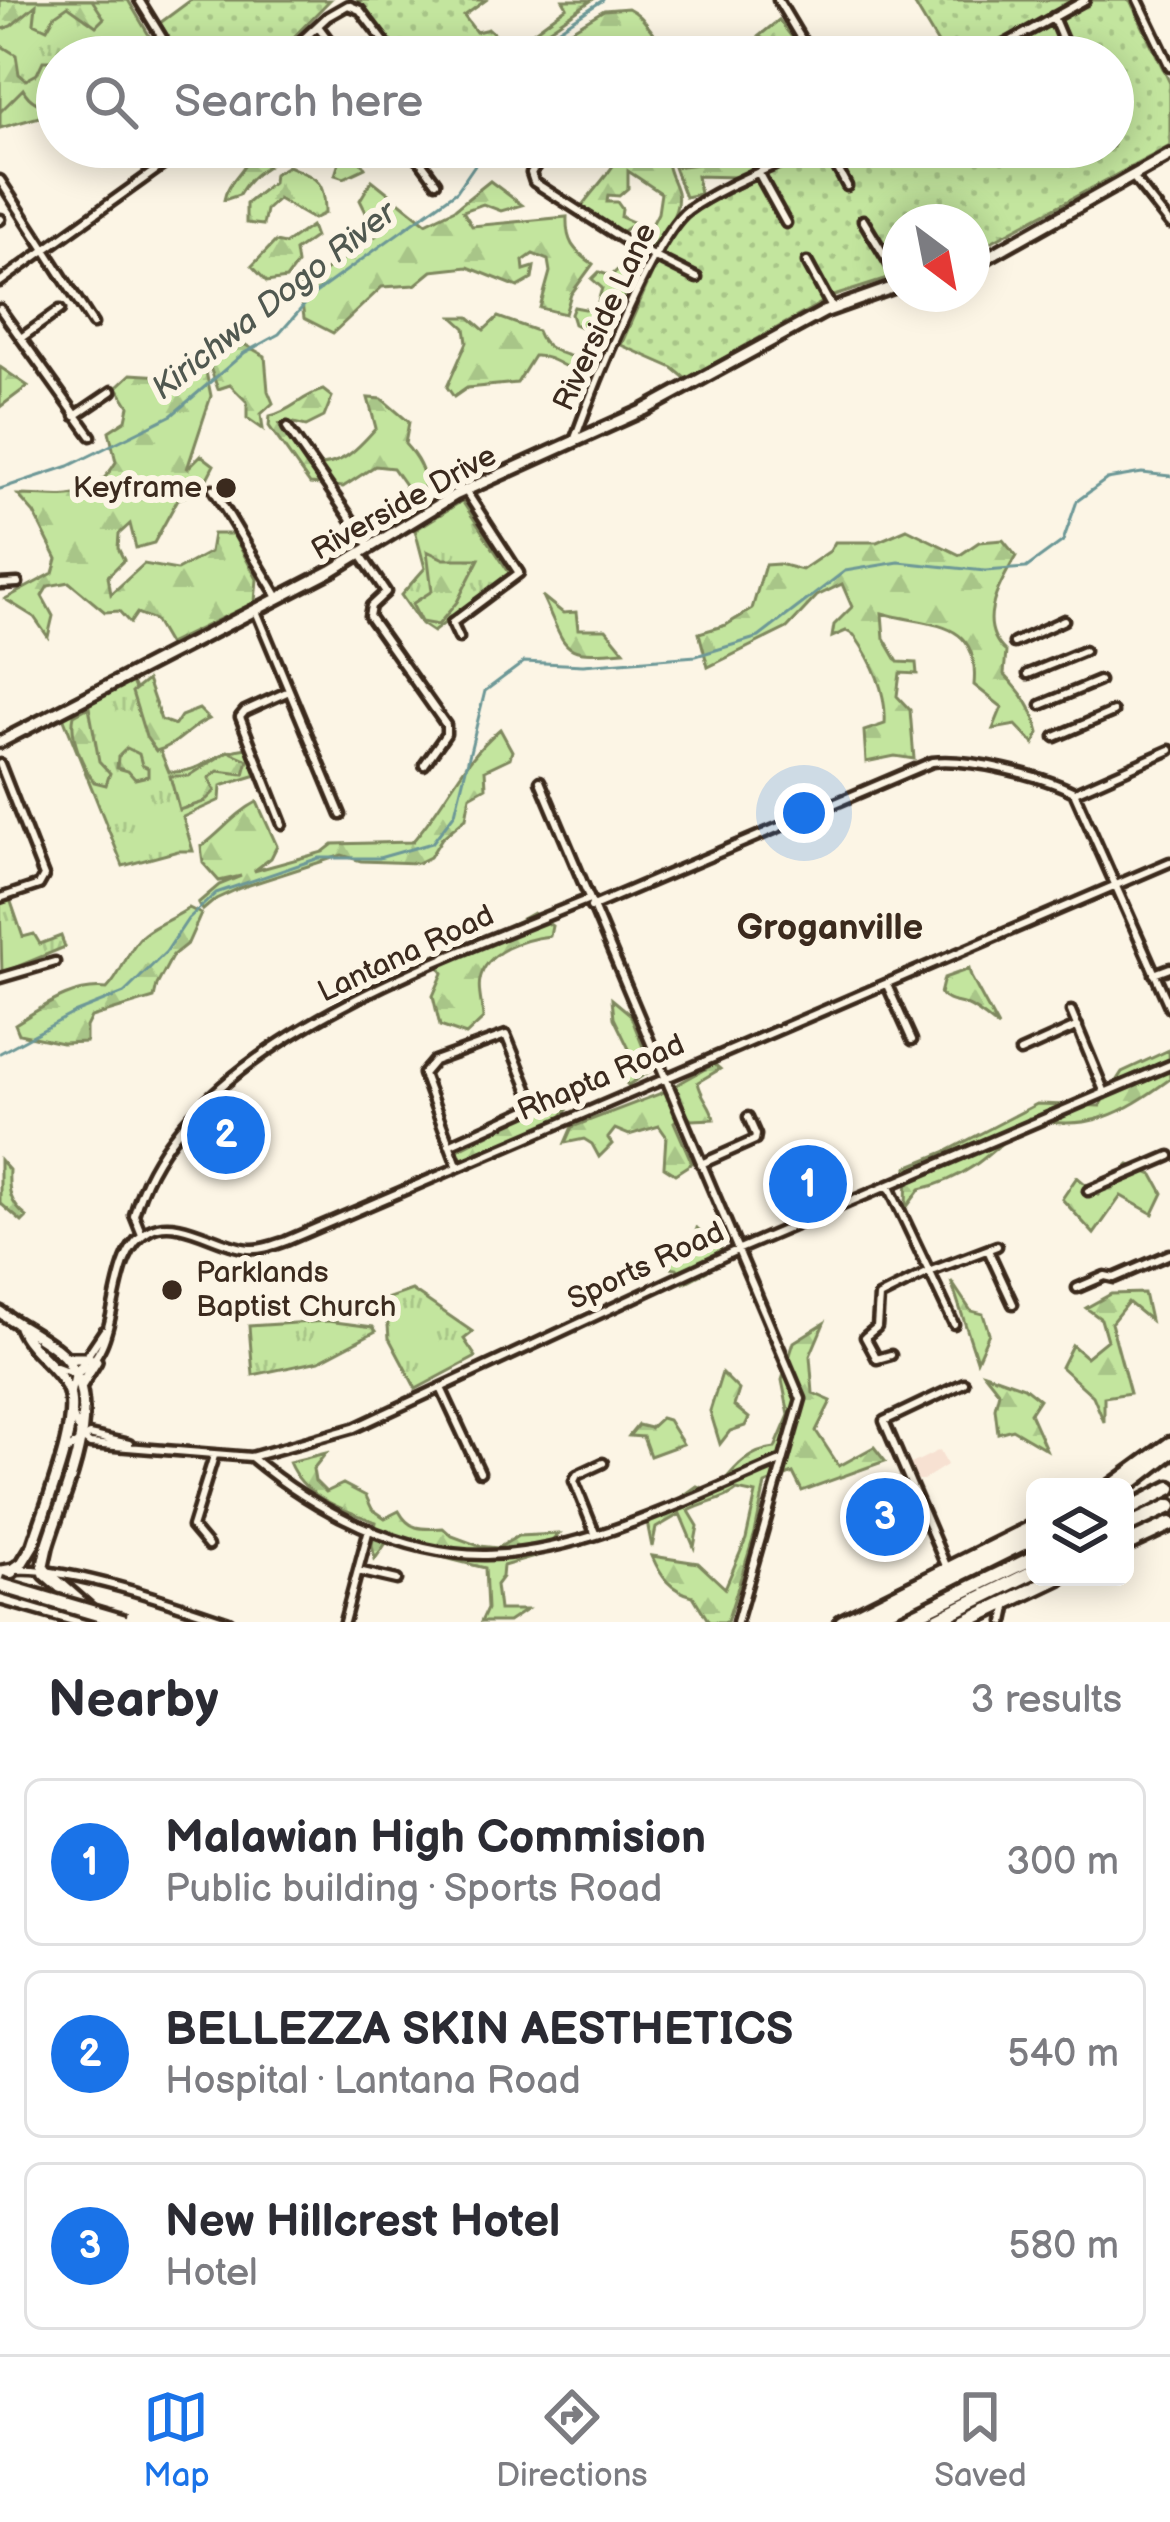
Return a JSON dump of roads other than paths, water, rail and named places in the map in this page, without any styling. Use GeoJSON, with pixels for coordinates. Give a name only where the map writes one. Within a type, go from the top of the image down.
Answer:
{"type":"FeatureCollection","features":[{"type":"Feature","properties":{"kind":"highway"},"geometry":{"type":"LineString","coordinates":[[1125,1478],[1170,1448]]}},
{"type":"Feature","properties":{"kind":"highway"},"geometry":{"type":"LineString","coordinates":[[1134,1479],[1170,1448]]}},
{"type":"Feature","properties":{"kind":"highway"},"geometry":{"type":"LineString","coordinates":[[1134,1506],[1170,1488]]}},
{"type":"Feature","properties":{"kind":"highway"},"geometry":{"type":"LineString","coordinates":[[1134,1523],[1170,1506]]}},
{"type":"Feature","properties":{"kind":"highway"},"geometry":{"type":"LineString","coordinates":[[1134,1541],[1170,1524]]}},
{"type":"Feature","properties":{"kind":"highway"},"geometry":{"type":"LineString","coordinates":[[842,1622],[1026,1530]]}},
{"type":"Feature","properties":{"kind":"highway"},"geometry":{"type":"LineString","coordinates":[[863,1622],[1026,1541]]}},
{"type":"Feature","properties":{"kind":"highway"},"geometry":{"type":"LineString","coordinates":[[964,1622],[984,1612],[1026,1565]]}},
{"type":"Feature","properties":{"kind":"highway"},"geometry":{"type":"LineString","coordinates":[[46,1573],[102,1622]]}},
{"type":"Feature","properties":{"kind":"highway"},"geometry":{"type":"LineString","coordinates":[[932,1622],[1026,1576]]}},
{"type":"Feature","properties":{"kind":"highway"},"geometry":{"type":"LineString","coordinates":[[900,1622],[1026,1583]]}},
{"type":"Feature","properties":{"kind":"highway"},"geometry":{"type":"LineString","coordinates":[[0,1586],[125,1622]]}},
{"type":"Feature","properties":{"kind":"highway"},"geometry":{"type":"LineString","coordinates":[[0,1597],[88,1622]]}},
{"type":"Feature","properties":{"kind":"street"},"geometry":{"type":"LineString","coordinates":[[139,0],[161,36]]}},
{"type":"Feature","properties":{"kind":"street"},"geometry":{"type":"LineString","coordinates":[[778,0],[799,36]]}},
{"type":"Feature","properties":{"kind":"street"},"geometry":{"type":"LineString","coordinates":[[1019,36],[1085,0]]}},
{"type":"Feature","properties":{"kind":"street"},"geometry":{"type":"LineString","coordinates":[[1138,0],[1170,67]]}},
{"type":"Feature","properties":{"kind":"street"},"geometry":{"type":"LineString","coordinates":[[306,36],[340,7],[353,6],[378,36]]}},
{"type":"Feature","properties":{"kind":"street"},"geometry":{"type":"LineString","coordinates":[[1053,17],[1061,36]]}},
{"type":"Feature","properties":{"kind":"street"},"geometry":{"type":"LineString","coordinates":[[317,25],[325,36]]}},
{"type":"Feature","properties":{"kind":"street"},"geometry":{"type":"LineString","coordinates":[[990,256],[1170,155]]}},
{"type":"Feature","properties":{"kind":"street"},"geometry":{"type":"LineString","coordinates":[[0,282],[158,168]]}},
{"type":"Feature","properties":{"kind":"street"},"geometry":{"type":"LineString","coordinates":[[426,168],[436,182]]}},
{"type":"Feature","properties":{"kind":"street"},"geometry":{"type":"LineString","coordinates":[[534,168],[533,182],[697,278]]}},
{"type":"Feature","properties":{"kind":"street","name":"Riverside Lane"},"geometry":{"type":"LineString","coordinates":[[573,443],[654,257],[685,212],[771,168]]}},
{"type":"Feature","properties":{"kind":"street"},"geometry":{"type":"LineString","coordinates":[[837,168],[847,186]]}},
{"type":"Feature","properties":{"kind":"street"},"geometry":{"type":"LineString","coordinates":[[759,174],[786,223]]}},
{"type":"Feature","properties":{"kind":"street"},"geometry":{"type":"LineString","coordinates":[[1132,176],[1170,224]]}},
{"type":"Feature","properties":{"kind":"street"},"geometry":{"type":"LineString","coordinates":[[0,180],[93,324]]}},
{"type":"Feature","properties":{"kind":"street"},"geometry":{"type":"LineString","coordinates":[[863,220],[882,252]]}},
{"type":"Feature","properties":{"kind":"street"},"geometry":{"type":"LineString","coordinates":[[807,262],[832,308]]}},
{"type":"Feature","properties":{"kind":"street","name":"Riverside Drive"},"geometry":{"type":"LineString","coordinates":[[0,742],[256,611],[464,490],[714,375],[832,308],[882,290]]}},
{"type":"Feature","properties":{"kind":"street"},"geometry":{"type":"LineString","coordinates":[[0,309],[91,436]]}},
{"type":"Feature","properties":{"kind":"street"},"geometry":{"type":"LineString","coordinates":[[21,338],[60,310]]}},
{"type":"Feature","properties":{"kind":"street"},"geometry":{"type":"LineString","coordinates":[[75,416],[112,392]]}},
{"type":"Feature","properties":{"kind":"street"},"geometry":{"type":"LineString","coordinates":[[287,427],[366,551],[386,592],[371,606],[369,616],[446,725],[444,737],[424,765]]}},
{"type":"Feature","properties":{"kind":"street"},"geometry":{"type":"LineString","coordinates":[[213,489],[279,598]]}},
{"type":"Feature","properties":{"kind":"street"},"geometry":{"type":"LineString","coordinates":[[459,638],[452,623],[519,573],[464,490]]}},
{"type":"Feature","properties":{"kind":"street"},"geometry":{"type":"LineString","coordinates":[[0,584],[18,583]]}},
{"type":"Feature","properties":{"kind":"street"},"geometry":{"type":"LineString","coordinates":[[256,611],[341,815]]}},
{"type":"Feature","properties":{"kind":"street"},"geometry":{"type":"LineString","coordinates":[[1014,643],[1064,620]]}},
{"type":"Feature","properties":{"kind":"street"},"geometry":{"type":"LineString","coordinates":[[1028,674],[1084,651]]}},
{"type":"Feature","properties":{"kind":"street"},"geometry":{"type":"LineString","coordinates":[[1041,705],[1099,681]]}},
{"type":"Feature","properties":{"kind":"street"},"geometry":{"type":"LineString","coordinates":[[282,824],[240,717],[290,691]]}},
{"type":"Feature","properties":{"kind":"street"},"geometry":{"type":"LineString","coordinates":[[1055,737],[1113,712]]}},
{"type":"Feature","properties":{"kind":"street"},"geometry":{"type":"LineString","coordinates":[[1170,750],[1074,792],[1170,1008]]}},
{"type":"Feature","properties":{"kind":"street","name":"Lantana Road"},"geometry":{"type":"LineString","coordinates":[[142,1235],[134,1215],[151,1171],[207,1102],[242,1070],[379,987],[932,762],[951,761],[1046,780],[1074,792]]}},
{"type":"Feature","properties":{"kind":"street"},"geometry":{"type":"LineString","coordinates":[[0,764],[44,876],[39,885],[0,898]]}},
{"type":"Feature","properties":{"kind":"street"},"geometry":{"type":"LineString","coordinates":[[540,781],[801,1399],[737,1622]]}},
{"type":"Feature","properties":{"kind":"street","name":"Rhapta Road"},"geometry":{"type":"LineString","coordinates":[[142,1235],[164,1226],[238,1247],[269,1247],[1170,862]]}},
{"type":"Feature","properties":{"kind":"street"},"geometry":{"type":"LineString","coordinates":[[0,979],[55,962]]}},
{"type":"Feature","properties":{"kind":"street"},"geometry":{"type":"LineString","coordinates":[[1154,974],[1170,968]]}},
{"type":"Feature","properties":{"kind":"street"},"geometry":{"type":"LineString","coordinates":[[887,985],[913,1040]]}},
{"type":"Feature","properties":{"kind":"street"},"geometry":{"type":"LineString","coordinates":[[1071,1011],[1105,1093]]}},
{"type":"Feature","properties":{"kind":"street"},"geometry":{"type":"LineString","coordinates":[[1020,1052],[1078,1026]]}},
{"type":"Feature","properties":{"kind":"street"},"geometry":{"type":"LineString","coordinates":[[449,1145],[533,1110],[536,1102],[506,1036],[434,1060],[423,1074],[449,1145],[457,1166]]}},
{"type":"Feature","properties":{"kind":"street","name":"Sports Road"},"geometry":{"type":"LineString","coordinates":[[81,1437],[90,1444],[251,1457],[354,1428],[737,1250],[1170,1065]]}},
{"type":"Feature","properties":{"kind":"street"},"geometry":{"type":"LineString","coordinates":[[700,1164],[754,1140],[748,1118]]}},
{"type":"Feature","properties":{"kind":"street"},"geometry":{"type":"LineString","coordinates":[[1088,1191],[1170,1156]]}},
{"type":"Feature","properties":{"kind":"street"},"geometry":{"type":"LineString","coordinates":[[889,1186],[954,1324]]}},
{"type":"Feature","properties":{"kind":"street"},"geometry":{"type":"LineString","coordinates":[[75,1391],[104,1330],[127,1260],[142,1235]]}},
{"type":"Feature","properties":{"kind":"street"},"geometry":{"type":"LineString","coordinates":[[891,1355],[877,1359],[866,1337],[877,1327],[877,1300],[931,1271],[992,1248],[1013,1304]]}},
{"type":"Feature","properties":{"kind":"street"},"geometry":{"type":"LineString","coordinates":[[1077,1288],[1170,1254]]}},
{"type":"Feature","properties":{"kind":"street"},"geometry":{"type":"LineString","coordinates":[[0,1312],[63,1356],[92,1360]]}},
{"type":"Feature","properties":{"kind":"street"},"geometry":{"type":"LineString","coordinates":[[20,1327],[75,1391],[84,1412],[81,1437],[47,1547],[46,1573]]}},
{"type":"Feature","properties":{"kind":"street"},"geometry":{"type":"LineString","coordinates":[[6,1572],[30,1552],[61,1456],[75,1391],[75,1373],[63,1356]]}},
{"type":"Feature","properties":{"kind":"street"},"geometry":{"type":"LineString","coordinates":[[75,1373],[92,1360]]}},
{"type":"Feature","properties":{"kind":"street"},"geometry":{"type":"LineString","coordinates":[[54,1366],[75,1373]]}},
{"type":"Feature","properties":{"kind":"street"},"geometry":{"type":"LineString","coordinates":[[947,1568],[884,1421],[964,1383]]}},
{"type":"Feature","properties":{"kind":"street"},"geometry":{"type":"LineString","coordinates":[[441,1388],[480,1472]]}},
{"type":"Feature","properties":{"kind":"street"},"geometry":{"type":"LineString","coordinates":[[72,1413],[81,1437]]}},
{"type":"Feature","properties":{"kind":"street"},"geometry":{"type":"LineString","coordinates":[[61,1456],[81,1437]]}},
{"type":"Feature","properties":{"kind":"street"},"geometry":{"type":"LineString","coordinates":[[208,1546],[192,1527],[214,1456]]}},
{"type":"Feature","properties":{"kind":"street"},"geometry":{"type":"LineString","coordinates":[[251,1457],[278,1480],[369,1529],[471,1555],[515,1553],[596,1533],[784,1460]]}},
{"type":"Feature","properties":{"kind":"street"},"geometry":{"type":"LineString","coordinates":[[596,1533],[574,1481],[603,1463]]}},
{"type":"Feature","properties":{"kind":"street"},"geometry":{"type":"LineString","coordinates":[[344,1622],[369,1529]]}},
{"type":"Feature","properties":{"kind":"street"},"geometry":{"type":"LineString","coordinates":[[358,1571],[397,1580]]}},
{"type":"Feature","properties":{"kind":"street"},"geometry":{"type":"LineString","coordinates":[[6,1572],[46,1573],[230,1622]]}},
{"type":"Feature","properties":{"kind":"street"},"geometry":{"type":"LineString","coordinates":[[984,1612],[1003,1622],[1003,1588]]}},
{"type":"Feature","properties":{"kind":"waterway","name":"Kirichwa Dogo River"},"geometry":{"type":"LineString","coordinates":[[548,36],[603,0]]}},
{"type":"Feature","properties":{"kind":"waterway","name":"Kirichwa Dogo River"},"geometry":{"type":"LineString","coordinates":[[0,489],[69,466],[172,415],[244,353],[279,334],[314,294],[457,191],[473,168]]}},
{"type":"Feature","properties":{"kind":"waterway"},"geometry":{"type":"LineString","coordinates":[[0,1053],[74,1013],[124,993],[216,893],[319,858],[379,858],[432,843],[455,813],[485,691],[524,662],[583,665],[696,656],[759,637],[845,571],[899,562],[985,571],[1026,568],[1063,541],[1077,501],[1107,479],[1142,473],[1170,476]]}},
{"type":"Feature","properties":{"kind":"place","name":"Keyframe"},"geometry":{"type":"Point","coordinates":[226,488]}},
{"type":"Feature","properties":{"kind":"place","name":"BELLEZZA SKIN AESTHETICS"},"geometry":{"type":"Point","coordinates":[226,1135]}},
{"type":"Feature","properties":{"kind":"place","name":"Malawian High Commision"},"geometry":{"type":"Point","coordinates":[808,1184]}},
{"type":"Feature","properties":{"kind":"place","name":"Parklands Baptist Church"},"geometry":{"type":"Point","coordinates":[172,1290]}},
{"type":"Feature","properties":{"kind":"place","name":"New Hillcrest Hotel"},"geometry":{"type":"Point","coordinates":[885,1517]}},
{"type":"Feature","properties":{"kind":"district","name":"Groganville"},"geometry":{"type":"Point","coordinates":[830,928]}}]}
